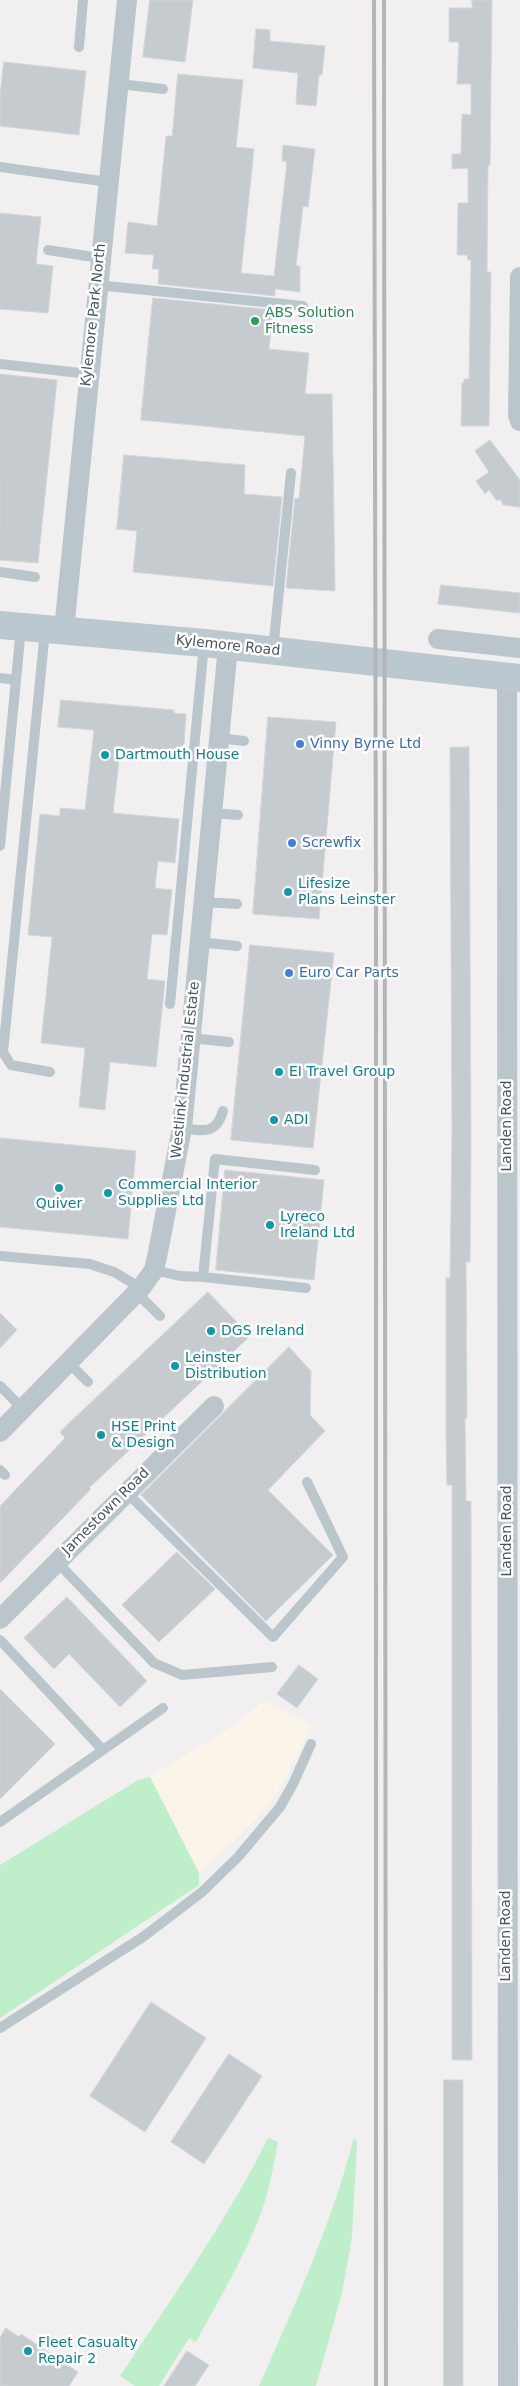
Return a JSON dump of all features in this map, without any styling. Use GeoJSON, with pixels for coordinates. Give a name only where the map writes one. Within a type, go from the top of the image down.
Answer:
{"type":"FeatureCollection","features":[{"type":"Feature","properties":{"kind":"main road","name":"Kylemore Road"},"geometry":{"type":"LineString","coordinates":[[32,628],[216,644],[514,677]]}},
{"type":"Feature","properties":{"kind":"street","name":"Kylemore Park North"},"geometry":{"type":"LineString","coordinates":[[32,628],[88,374],[127,0]]}},
{"type":"Feature","properties":{"kind":"street"},"geometry":{"type":"LineString","coordinates":[[520,277],[518,415],[520,421]]}},
{"type":"Feature","properties":{"kind":"street"},"geometry":{"type":"LineString","coordinates":[[455,671],[448,640],[520,648]]}},
{"type":"Feature","properties":{"kind":"street","name":"Westlink Industrial Estate"},"geometry":{"type":"LineString","coordinates":[[0,1432],[139,1291],[154,1270],[182,1128],[219,738],[216,644]]}},
{"type":"Feature","properties":{"kind":"street","name":"Landen Road"},"geometry":{"type":"LineString","coordinates":[[508,2386],[513,1801],[514,677]]}},
{"type":"Feature","properties":{"kind":"street","name":"Jamestown Road"},"geometry":{"type":"LineString","coordinates":[[0,1619],[214,1406]]}},
{"type":"Feature","properties":{"kind":"lane"},"geometry":{"type":"LineString","coordinates":[[80,47],[84,0]]}},
{"type":"Feature","properties":{"kind":"lane"},"geometry":{"type":"LineString","coordinates":[[118,84],[163,89]]}},
{"type":"Feature","properties":{"kind":"lane"},"geometry":{"type":"LineString","coordinates":[[0,167],[108,182]]}},
{"type":"Feature","properties":{"kind":"lane"},"geometry":{"type":"LineString","coordinates":[[48,250],[100,258]]}},
{"type":"Feature","properties":{"kind":"lane"},"geometry":{"type":"LineString","coordinates":[[97,285],[304,306]]}},
{"type":"Feature","properties":{"kind":"lane"},"geometry":{"type":"LineString","coordinates":[[0,364],[88,374]]}},
{"type":"Feature","properties":{"kind":"lane"},"geometry":{"type":"LineString","coordinates":[[273,651],[291,473]]}},
{"type":"Feature","properties":{"kind":"lane"},"geometry":{"type":"LineString","coordinates":[[0,572],[35,577]]}},
{"type":"Feature","properties":{"kind":"lane"},"geometry":{"type":"LineString","coordinates":[[0,846],[16,680],[32,628]]}},
{"type":"Feature","properties":{"kind":"lane"},"geometry":{"type":"LineString","coordinates":[[32,628],[3,1052],[11,1064],[50,1072]]}},
{"type":"Feature","properties":{"kind":"lane"},"geometry":{"type":"LineString","coordinates":[[170,1004],[216,644]]}},
{"type":"Feature","properties":{"kind":"lane"},"geometry":{"type":"LineString","coordinates":[[0,678],[16,680]]}},
{"type":"Feature","properties":{"kind":"lane"},"geometry":{"type":"LineString","coordinates":[[219,738],[244,741]]}},
{"type":"Feature","properties":{"kind":"lane"},"geometry":{"type":"LineString","coordinates":[[212,813],[238,815]]}},
{"type":"Feature","properties":{"kind":"lane"},"geometry":{"type":"LineString","coordinates":[[203,902],[236,904]]}},
{"type":"Feature","properties":{"kind":"lane"},"geometry":{"type":"LineString","coordinates":[[199,942],[237,946]]}},
{"type":"Feature","properties":{"kind":"lane"},"geometry":{"type":"LineString","coordinates":[[190,1038],[229,1042]]}},
{"type":"Feature","properties":{"kind":"lane"},"geometry":{"type":"LineString","coordinates":[[182,1128],[209,1130],[216,1127],[221,1121],[223,1111]]}},
{"type":"Feature","properties":{"kind":"lane"},"geometry":{"type":"LineString","coordinates":[[203,1277],[215,1159],[315,1170]]}},
{"type":"Feature","properties":{"kind":"lane"},"geometry":{"type":"LineString","coordinates":[[0,1256],[90,1264],[114,1272],[139,1291],[160,1316]]}},
{"type":"Feature","properties":{"kind":"lane"},"geometry":{"type":"LineString","coordinates":[[154,1270],[180,1276],[306,1288]]}},
{"type":"Feature","properties":{"kind":"lane"},"geometry":{"type":"LineString","coordinates":[[68,1362],[88,1382]]}},
{"type":"Feature","properties":{"kind":"lane"},"geometry":{"type":"LineString","coordinates":[[0,1386],[23,1409]]}},
{"type":"Feature","properties":{"kind":"lane"},"geometry":{"type":"LineString","coordinates":[[126,1492],[273,1637],[343,1557],[307,1482]]}},
{"type":"Feature","properties":{"kind":"lane"},"geometry":{"type":"LineString","coordinates":[[57,1562],[154,1663],[182,1675],[272,1667]]}},
{"type":"Feature","properties":{"kind":"lane"},"geometry":{"type":"LineString","coordinates":[[0,1640],[103,1750]]}},
{"type":"Feature","properties":{"kind":"lane"},"geometry":{"type":"LineString","coordinates":[[0,1822],[163,1708]]}},
{"type":"Feature","properties":{"kind":"lane"},"geometry":{"type":"LineString","coordinates":[[0,2028],[144,1937],[202,1892],[238,1857],[280,1807],[293,1784],[311,1744]]}},
{"type":"Feature","properties":{"kind":"shaded area"},"geometry":{"type":"Polygon","coordinates":[[[264,1701],[312,1725],[281,1787],[256,1819],[199,1873],[150,1777],[236,1724],[264,1701]]]}},
{"type":"Feature","properties":{"kind":"green space"},"geometry":{"type":"Polygon","coordinates":[[[150,1777],[199,1873],[199,1885],[0,2018],[0,1865],[138,1780],[150,1777]]]}},
{"type":"Feature","properties":{"kind":"green space"},"geometry":{"type":"Polygon","coordinates":[[[354,2137],[357,2142],[352,2237],[342,2293],[316,2386],[259,2386],[324,2232],[354,2137]]]}},
{"type":"Feature","properties":{"kind":"green space"},"geometry":{"type":"Polygon","coordinates":[[[268,2138],[278,2142],[268,2191],[254,2230],[226,2287],[196,2342],[189,2338],[159,2386],[135,2386],[120,2376],[216,2230],[268,2138]]]}},
{"type":"Feature","properties":{"kind":"building"},"geometry":{"type":"Polygon","coordinates":[[[150,0],[193,0],[185,62],[143,57],[150,0]]]}},
{"type":"Feature","properties":{"kind":"building"},"geometry":{"type":"Polygon","coordinates":[[[472,0],[492,0],[487,272],[491,272],[489,426],[461,426],[462,383],[464,383],[464,379],[469,379],[471,260],[468,260],[467,255],[457,255],[458,203],[468,203],[468,168],[452,169],[452,154],[461,154],[462,114],[471,115],[471,84],[457,84],[459,42],[449,42],[449,8],[472,8],[472,0]]]}},
{"type":"Feature","properties":{"kind":"building"},"geometry":{"type":"Polygon","coordinates":[[[256,29],[270,30],[270,41],[325,46],[322,75],[319,75],[316,106],[296,104],[298,73],[253,68],[256,29]]]}},
{"type":"Feature","properties":{"kind":"building"},"geometry":{"type":"Polygon","coordinates":[[[4,62],[86,71],[79,135],[0,126],[0,96],[4,62]]]}},
{"type":"Feature","properties":{"kind":"building"},"geometry":{"type":"Polygon","coordinates":[[[178,74],[243,80],[236,147],[254,149],[241,273],[274,276],[287,162],[282,161],[283,145],[315,149],[308,207],[303,206],[296,266],[300,266],[300,292],[275,289],[275,296],[158,284],[159,269],[152,269],[154,255],[125,253],[128,222],[157,226],[166,136],[172,136],[178,74]]]}},
{"type":"Feature","properties":{"kind":"building"},"geometry":{"type":"Polygon","coordinates":[[[0,213],[41,217],[36,264],[53,266],[48,313],[0,309],[0,213]]]}},
{"type":"Feature","properties":{"kind":"building"},"geometry":{"type":"Polygon","coordinates":[[[153,298],[273,310],[269,349],[309,353],[305,394],[332,394],[335,591],[286,588],[295,498],[299,499],[305,436],[141,420],[153,298]]]}},
{"type":"Feature","properties":{"kind":"building"},"geometry":{"type":"Polygon","coordinates":[[[0,374],[57,380],[38,563],[0,560],[0,374]]]}},
{"type":"Feature","properties":{"kind":"building"},"geometry":{"type":"Polygon","coordinates":[[[490,440],[520,480],[520,507],[503,505],[500,499],[497,501],[489,490],[485,494],[476,481],[489,472],[475,451],[490,440]]]}},
{"type":"Feature","properties":{"kind":"building"},"geometry":{"type":"Polygon","coordinates":[[[124,455],[245,465],[244,494],[282,497],[273,586],[133,572],[137,531],[117,529],[124,455]]]}},
{"type":"Feature","properties":{"kind":"building"},"geometry":{"type":"Polygon","coordinates":[[[441,585],[520,593],[520,613],[438,604],[441,585]]]}},
{"type":"Feature","properties":{"kind":"building"},"geometry":{"type":"Polygon","coordinates":[[[61,700],[174,710],[174,713],[186,714],[183,758],[120,752],[113,813],[179,819],[175,863],[158,861],[155,888],[172,890],[167,935],[152,934],[147,979],[165,981],[156,1067],[110,1062],[105,1110],[79,1107],[85,1048],[41,1043],[52,937],[28,935],[40,814],[60,816],[60,808],[85,810],[94,730],[58,727],[61,700]]]}},
{"type":"Feature","properties":{"kind":"building"},"geometry":{"type":"Polygon","coordinates":[[[268,717],[336,722],[319,919],[253,914],[268,717]]]}},
{"type":"Feature","properties":{"kind":"building"},"geometry":{"type":"Polygon","coordinates":[[[469,747],[471,1148],[470,1262],[466,1262],[467,1418],[465,1418],[466,1501],[471,1501],[472,2060],[452,2060],[452,1485],[447,1485],[446,1435],[446,1278],[450,1278],[452,1133],[450,748],[469,747]]]}},
{"type":"Feature","properties":{"kind":"building"},"geometry":{"type":"Polygon","coordinates":[[[250,945],[334,953],[313,1148],[231,1140],[250,945]]]}},
{"type":"Feature","properties":{"kind":"building"},"geometry":{"type":"Polygon","coordinates":[[[0,1138],[136,1151],[128,1239],[0,1227],[0,1138]]]}},
{"type":"Feature","properties":{"kind":"building","name":"Lyreco Ireland Ltd"},"geometry":{"type":"Polygon","coordinates":[[[225,1170],[324,1180],[314,1280],[216,1270],[225,1170]]]}},
{"type":"Feature","properties":{"kind":"building"},"geometry":{"type":"Polygon","coordinates":[[[208,1292],[250,1336],[89,1488],[91,1489],[0,1583],[0,1506],[65,1438],[60,1432],[208,1292]]]}},
{"type":"Feature","properties":{"kind":"building"},"geometry":{"type":"Polygon","coordinates":[[[0,1313],[17,1330],[0,1348],[0,1313]]]}},
{"type":"Feature","properties":{"kind":"building"},"geometry":{"type":"Polygon","coordinates":[[[289,1347],[311,1371],[310,1415],[325,1431],[268,1490],[333,1555],[266,1621],[141,1495],[289,1347]]]}},
{"type":"Feature","properties":{"kind":"building"},"geometry":{"type":"Polygon","coordinates":[[[177,1552],[215,1589],[159,1642],[122,1605],[177,1552]]]}},
{"type":"Feature","properties":{"kind":"building"},"geometry":{"type":"Polygon","coordinates":[[[67,1597],[147,1681],[120,1707],[69,1654],[54,1669],[24,1638],[67,1597]]]}},
{"type":"Feature","properties":{"kind":"building"},"geometry":{"type":"Polygon","coordinates":[[[299,1665],[318,1679],[297,1708],[277,1694],[299,1665]]]}},
{"type":"Feature","properties":{"kind":"building"},"geometry":{"type":"Polygon","coordinates":[[[0,1689],[55,1744],[0,1799],[0,1689]]]}},
{"type":"Feature","properties":{"kind":"building"},"geometry":{"type":"Polygon","coordinates":[[[151,2002],[206,2038],[145,2132],[90,2096],[151,2002]]]}},
{"type":"Feature","properties":{"kind":"building"},"geometry":{"type":"Polygon","coordinates":[[[229,2054],[262,2076],[204,2164],[171,2142],[229,2054]]]}},
{"type":"Feature","properties":{"kind":"building"},"geometry":{"type":"Polygon","coordinates":[[[444,2080],[463,2080],[463,2386],[444,2386],[444,2080]]]}},
{"type":"Feature","properties":{"kind":"building","name":"Fleet Casualty Repair 2"},"geometry":{"type":"Polygon","coordinates":[[[6,2328],[19,2337],[21,2334],[78,2372],[69,2386],[0,2386],[0,2338],[6,2328]]]}},
{"type":"Feature","properties":{"kind":"building"},"geometry":{"type":"Polygon","coordinates":[[[187,2351],[209,2365],[195,2386],[164,2386],[187,2351]]]}},
{"type":"Feature","properties":{"kind":"railway"},"geometry":{"type":"LineString","coordinates":[[374,0],[376,2386]]}},
{"type":"Feature","properties":{"kind":"railway"},"geometry":{"type":"LineString","coordinates":[[384,0],[386,2386]]}},
{"type":"Feature","properties":{"kind":"place","name":"ABS Solution Fitness"},"geometry":{"type":"Point","coordinates":[255,321]}},
{"type":"Feature","properties":{"kind":"place","name":"Vinny Byrne Ltd"},"geometry":{"type":"Point","coordinates":[300,744]}},
{"type":"Feature","properties":{"kind":"place","name":"Dartmouth House"},"geometry":{"type":"Point","coordinates":[105,755]}},
{"type":"Feature","properties":{"kind":"place","name":"Screwfix"},"geometry":{"type":"Point","coordinates":[292,843]}},
{"type":"Feature","properties":{"kind":"place","name":"Lifesize Plans Leinster"},"geometry":{"type":"Point","coordinates":[288,892]}},
{"type":"Feature","properties":{"kind":"place","name":"Euro Car Parts"},"geometry":{"type":"Point","coordinates":[289,973]}},
{"type":"Feature","properties":{"kind":"place","name":"EI Travel Group"},"geometry":{"type":"Point","coordinates":[279,1072]}},
{"type":"Feature","properties":{"kind":"place","name":"ADI"},"geometry":{"type":"Point","coordinates":[274,1120]}},
{"type":"Feature","properties":{"kind":"place","name":"Quiver"},"geometry":{"type":"Point","coordinates":[59,1188]}},
{"type":"Feature","properties":{"kind":"place","name":"Commercial Interior Supplies Ltd"},"geometry":{"type":"Point","coordinates":[108,1193]}},
{"type":"Feature","properties":{"kind":"place","name":"Lyreco Ireland Ltd"},"geometry":{"type":"Point","coordinates":[270,1225]}},
{"type":"Feature","properties":{"kind":"place","name":"DGS Ireland"},"geometry":{"type":"Point","coordinates":[211,1331]}},
{"type":"Feature","properties":{"kind":"place","name":"Leinster Distribution"},"geometry":{"type":"Point","coordinates":[175,1366]}},
{"type":"Feature","properties":{"kind":"place","name":"HSE Print & Design"},"geometry":{"type":"Point","coordinates":[101,1435]}},
{"type":"Feature","properties":{"kind":"place","name":"Fleet Casualty Repair 2"},"geometry":{"type":"Point","coordinates":[28,2351]}}]}
